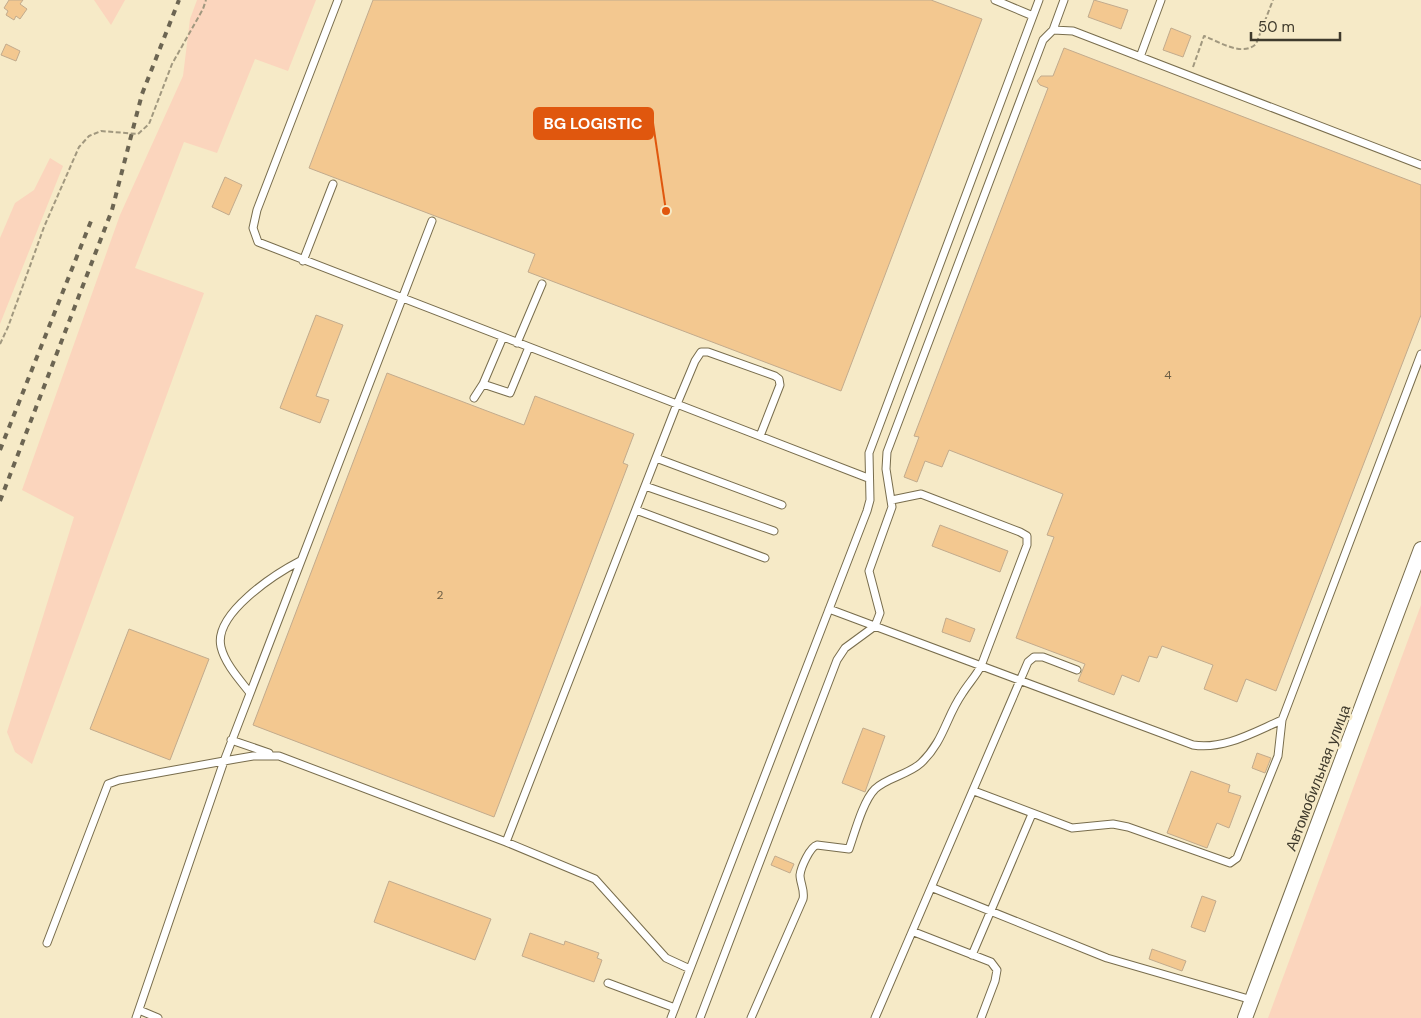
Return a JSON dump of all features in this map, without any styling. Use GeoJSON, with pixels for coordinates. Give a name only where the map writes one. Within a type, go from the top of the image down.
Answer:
{"type":"FeatureCollection","features":[{"type":"Feature","properties":{"kind":"street","name":"Автомобильная улица"},"geometry":{"type":"LineString","coordinates":[[1245,1018],[1421,549]]}},
{"type":"Feature","properties":{"kind":"lane"},"geometry":{"type":"LineString","coordinates":[[338,0],[254,221],[254,234],[258,242],[868,478]]}},
{"type":"Feature","properties":{"kind":"lane"},"geometry":{"type":"LineString","coordinates":[[995,0],[1033,16]]}},
{"type":"Feature","properties":{"kind":"lane"},"geometry":{"type":"LineString","coordinates":[[671,1018],[867,511],[870,495],[868,478],[869,452],[1039,0]]}},
{"type":"Feature","properties":{"kind":"lane"},"geometry":{"type":"LineString","coordinates":[[700,1018],[837,660],[845,648],[875,626],[880,609],[870,571],[891,512],[892,500],[886,469],[887,452],[1043,40],[1053,30],[1064,0]]}},
{"type":"Feature","properties":{"kind":"lane"},"geometry":{"type":"LineString","coordinates":[[1140,57],[1161,0]]}},
{"type":"Feature","properties":{"kind":"lane"},"geometry":{"type":"LineString","coordinates":[[1053,30],[1073,31],[1421,165]]}},
{"type":"Feature","properties":{"kind":"lane"},"geometry":{"type":"LineString","coordinates":[[302,260],[333,184]]}},
{"type":"Feature","properties":{"kind":"lane"},"geometry":{"type":"LineString","coordinates":[[136,1018],[231,740],[432,221]]}},
{"type":"Feature","properties":{"kind":"lane"},"geometry":{"type":"LineString","coordinates":[[517,343],[542,284]]}},
{"type":"Feature","properties":{"kind":"lane"},"geometry":{"type":"LineString","coordinates":[[474,398],[483,384],[503,337]]}},
{"type":"Feature","properties":{"kind":"lane"},"geometry":{"type":"LineString","coordinates":[[483,384],[510,393],[529,347]]}},
{"type":"Feature","properties":{"kind":"lane"},"geometry":{"type":"LineString","coordinates":[[506,842],[698,354],[704,351],[780,379],[780,385],[760,436]]}},
{"type":"Feature","properties":{"kind":"lane"},"geometry":{"type":"LineString","coordinates":[[974,790],[1072,828],[1113,824],[1128,827],[1227,863],[1233,863],[1237,858],[1278,756],[1282,720],[1421,354]]}},
{"type":"Feature","properties":{"kind":"lane"},"geometry":{"type":"LineString","coordinates":[[656,458],[782,505]]}},
{"type":"Feature","properties":{"kind":"lane"},"geometry":{"type":"LineString","coordinates":[[645,486],[774,531]]}},
{"type":"Feature","properties":{"kind":"lane"},"geometry":{"type":"LineString","coordinates":[[752,1018],[803,899],[804,888],[800,876],[812,846],[822,844],[849,848],[868,798],[875,789],[920,764],[946,730],[962,694],[973,682],[982,666],[1027,545],[1027,536],[1020,532],[921,494],[892,500]]}},
{"type":"Feature","properties":{"kind":"lane"},"geometry":{"type":"LineString","coordinates":[[636,510],[765,558]]}},
{"type":"Feature","properties":{"kind":"lane"},"geometry":{"type":"LineString","coordinates":[[250,693],[223,654],[220,638],[225,623],[260,587],[283,570],[300,561]]}},
{"type":"Feature","properties":{"kind":"lane"},"geometry":{"type":"LineString","coordinates":[[829,609],[1198,746],[1211,746],[1232,741],[1282,720]]}},
{"type":"Feature","properties":{"kind":"lane"},"geometry":{"type":"LineString","coordinates":[[875,1018],[933,888],[1028,662],[1034,657],[1044,657],[1077,670]]}},
{"type":"Feature","properties":{"kind":"lane"},"geometry":{"type":"LineString","coordinates":[[231,740],[279,756],[506,842],[595,879],[666,958],[690,969]]}},
{"type":"Feature","properties":{"kind":"lane"},"geometry":{"type":"LineString","coordinates":[[46,943],[108,784],[120,780],[253,756],[279,756]]}},
{"type":"Feature","properties":{"kind":"lane"},"geometry":{"type":"LineString","coordinates":[[972,955],[1032,814]]}},
{"type":"Feature","properties":{"kind":"lane"},"geometry":{"type":"LineString","coordinates":[[933,888],[1107,958],[1252,1000]]}},
{"type":"Feature","properties":{"kind":"lane"},"geometry":{"type":"LineString","coordinates":[[914,932],[991,962],[996,970],[995,982],[981,1018]]}},
{"type":"Feature","properties":{"kind":"lane"},"geometry":{"type":"LineString","coordinates":[[608,983],[674,1008]]}},
{"type":"Feature","properties":{"kind":"lane"},"geometry":{"type":"LineString","coordinates":[[139,1010],[158,1018]]}},
{"type":"Feature","properties":{"kind":"path"},"geometry":{"type":"LineString","coordinates":[[0,344],[8,327],[44,227],[78,147],[89,136],[101,131],[138,134],[149,124],[172,64],[203,10],[206,0]]}},
{"type":"Feature","properties":{"kind":"path"},"geometry":{"type":"LineString","coordinates":[[1193,67],[1204,36],[1243,50],[1253,48],[1273,0]]}},
{"type":"Feature","properties":{"kind":"shaded area"},"geometry":{"type":"Polygon","coordinates":[[[94,0],[125,0],[111,25],[94,0]]]}},
{"type":"Feature","properties":{"kind":"shaded area"},"geometry":{"type":"Polygon","coordinates":[[[197,0],[316,0],[288,71],[255,59],[217,153],[184,142],[135,268],[204,293],[32,764],[15,752],[7,732],[74,517],[22,490],[120,215],[183,76],[190,19],[197,0]]]}},
{"type":"Feature","properties":{"kind":"shaded area"},"geometry":{"type":"Polygon","coordinates":[[[50,158],[63,166],[0,324],[0,238],[15,203],[34,190],[50,158]]]}},
{"type":"Feature","properties":{"kind":"shaded area"},"geometry":{"type":"Polygon","coordinates":[[[1421,605],[1421,1018],[1268,1018],[1421,605]]]}},
{"type":"Feature","properties":{"kind":"building"},"geometry":{"type":"Polygon","coordinates":[[[9,0],[23,0],[20,4],[27,9],[20,19],[16,16],[14,20],[6,15],[8,11],[4,8],[9,0]]]}},
{"type":"Feature","properties":{"kind":"building"},"geometry":{"type":"Polygon","coordinates":[[[373,0],[931,0],[982,19],[841,391],[528,272],[535,254],[309,168],[373,0]]]}},
{"type":"Feature","properties":{"kind":"building"},"geometry":{"type":"Polygon","coordinates":[[[1094,0],[1128,10],[1121,29],[1088,17],[1094,0]]]}},
{"type":"Feature","properties":{"kind":"building"},"geometry":{"type":"Polygon","coordinates":[[[1171,28],[1191,36],[1183,57],[1163,50],[1171,28]]]}},
{"type":"Feature","properties":{"kind":"building"},"geometry":{"type":"Polygon","coordinates":[[[6,44],[20,51],[16,61],[1,55],[6,44]]]}},
{"type":"Feature","properties":{"kind":"building"},"geometry":{"type":"Polygon","coordinates":[[[1064,48],[1421,185],[1421,315],[1276,691],[1246,679],[1237,702],[1204,689],[1213,665],[1162,646],[1157,658],[1149,656],[1139,682],[1122,675],[1114,695],[1078,681],[1085,664],[1016,638],[1054,537],[1047,535],[1063,494],[949,450],[942,467],[925,461],[917,482],[904,477],[919,437],[914,436],[1048,88],[1040,85],[1037,81],[1041,76],[1053,76],[1064,48]]]}},
{"type":"Feature","properties":{"kind":"building"},"geometry":{"type":"Polygon","coordinates":[[[225,177],[242,185],[229,215],[212,207],[225,177]]]}},
{"type":"Feature","properties":{"kind":"building"},"geometry":{"type":"Polygon","coordinates":[[[316,315],[343,325],[316,396],[329,400],[320,423],[280,408],[316,315]]]}},
{"type":"Feature","properties":{"kind":"building"},"geometry":{"type":"Polygon","coordinates":[[[387,373],[524,425],[535,396],[634,434],[623,463],[628,465],[494,817],[253,725],[387,373]]]}},
{"type":"Feature","properties":{"kind":"building"},"geometry":{"type":"Polygon","coordinates":[[[940,525],[1008,551],[1000,572],[932,546],[940,525]]]}},
{"type":"Feature","properties":{"kind":"building"},"geometry":{"type":"Polygon","coordinates":[[[946,618],[975,629],[970,642],[942,632],[946,618]]]}},
{"type":"Feature","properties":{"kind":"building"},"geometry":{"type":"Polygon","coordinates":[[[129,629],[209,659],[170,760],[90,729],[129,629]]]}},
{"type":"Feature","properties":{"kind":"building"},"geometry":{"type":"Polygon","coordinates":[[[863,728],[885,736],[865,792],[842,783],[863,728]]]}},
{"type":"Feature","properties":{"kind":"building"},"geometry":{"type":"Polygon","coordinates":[[[1257,753],[1271,758],[1265,773],[1252,768],[1257,753]]]}},
{"type":"Feature","properties":{"kind":"building"},"geometry":{"type":"Polygon","coordinates":[[[1191,771],[1230,785],[1228,792],[1241,796],[1229,828],[1217,823],[1207,848],[1167,833],[1191,771]]]}},
{"type":"Feature","properties":{"kind":"building"},"geometry":{"type":"Polygon","coordinates":[[[775,856],[794,864],[790,873],[771,865],[775,856]]]}},
{"type":"Feature","properties":{"kind":"building"},"geometry":{"type":"Polygon","coordinates":[[[389,881],[491,919],[475,960],[374,922],[389,881]]]}},
{"type":"Feature","properties":{"kind":"building"},"geometry":{"type":"Polygon","coordinates":[[[1202,896],[1216,901],[1205,932],[1191,927],[1202,896]]]}},
{"type":"Feature","properties":{"kind":"building"},"geometry":{"type":"Polygon","coordinates":[[[530,933],[564,945],[565,941],[599,953],[597,958],[602,960],[594,982],[522,956],[530,933]]]}},
{"type":"Feature","properties":{"kind":"building"},"geometry":{"type":"Polygon","coordinates":[[[1152,949],[1186,961],[1182,971],[1149,959],[1152,949]]]}},
{"type":"Feature","properties":{"kind":"railway"},"geometry":{"type":"LineString","coordinates":[[0,501],[112,210],[142,94],[179,0]]}},
{"type":"Feature","properties":{"kind":"railway"},"geometry":{"type":"LineString","coordinates":[[0,450],[91,221]]}},
{"type":"Feature","properties":{"kind":"place","name":"BG LOGISTIC"},"geometry":{"type":"Point","coordinates":[666,211]}}]}
